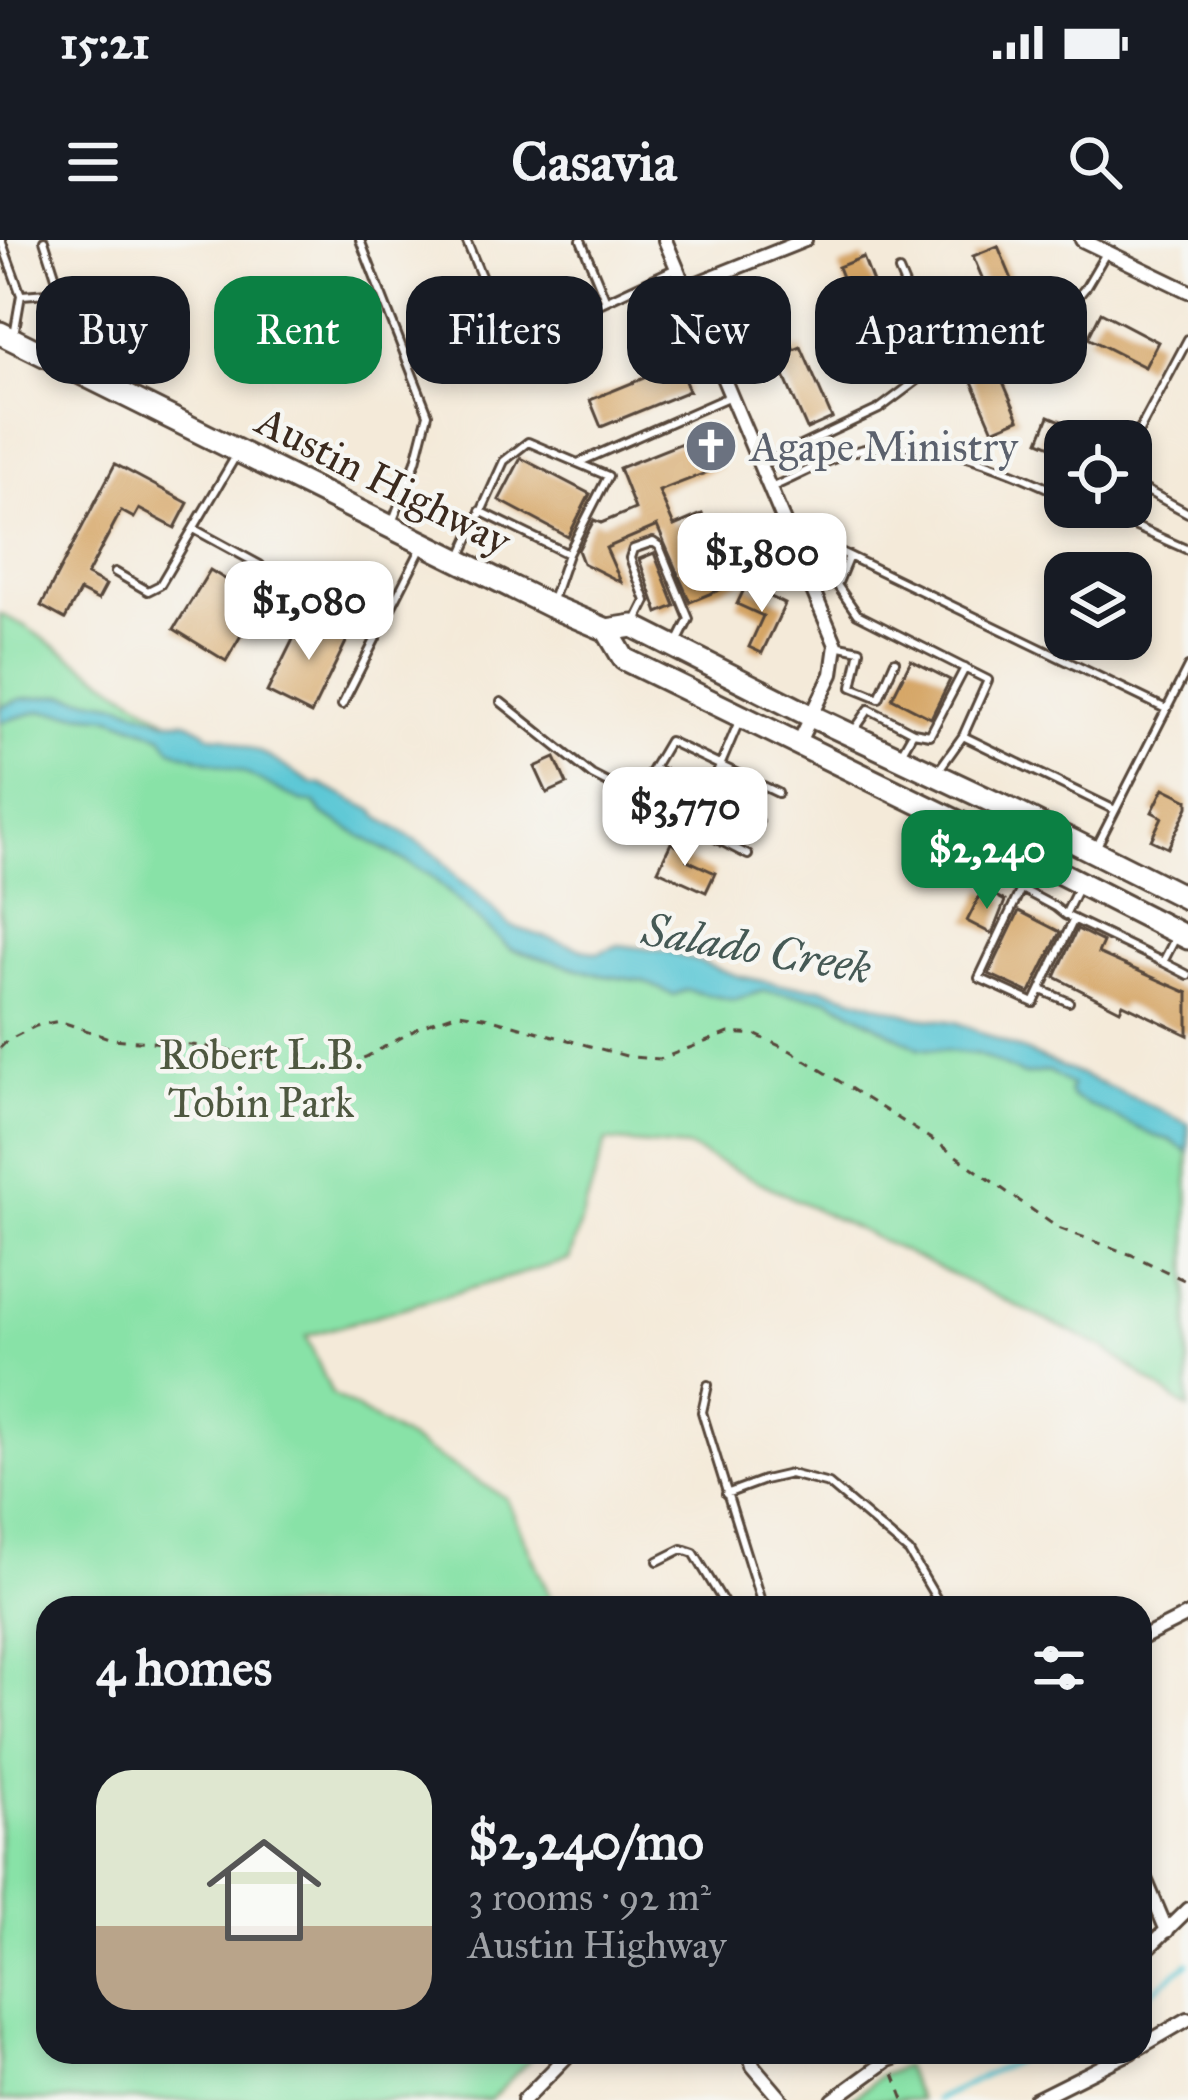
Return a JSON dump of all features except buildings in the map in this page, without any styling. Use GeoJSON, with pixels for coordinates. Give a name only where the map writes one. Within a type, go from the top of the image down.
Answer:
{"type":"FeatureCollection","features":[{"type":"Feature","properties":{"kind":"main road","name":"Austin Highway"},"geometry":{"type":"LineString","coordinates":[[7,336],[36,350]]}},
{"type":"Feature","properties":{"kind":"main road","name":"Austin Highway"},"geometry":{"type":"LineString","coordinates":[[104,384],[607,630],[624,659],[1183,936]]}},
{"type":"Feature","properties":{"kind":"main road"},"geometry":{"type":"LineString","coordinates":[[607,630],[633,626],[1188,899]]}},
{"type":"Feature","properties":{"kind":"street"},"geometry":{"type":"LineString","coordinates":[[665,240],[680,276]]}},
{"type":"Feature","properties":{"kind":"street"},"geometry":{"type":"LineString","coordinates":[[715,276],[805,240]]}},
{"type":"Feature","properties":{"kind":"street"},"geometry":{"type":"LineString","coordinates":[[1082,240],[1188,290]]}},
{"type":"Feature","properties":{"kind":"street"},"geometry":{"type":"LineString","coordinates":[[726,384],[836,645],[832,674],[798,744]]}},
{"type":"Feature","properties":{"kind":"street"},"geometry":{"type":"LineString","coordinates":[[1152,1633],[1188,1616]]}},
{"type":"Feature","properties":{"kind":"street"},"geometry":{"type":"LineString","coordinates":[[1152,1895],[1167,1931]]}},
{"type":"Feature","properties":{"kind":"street"},"geometry":{"type":"LineString","coordinates":[[1152,1945],[1188,1909]]}},
{"type":"Feature","properties":{"kind":"street"},"geometry":{"type":"LineString","coordinates":[[1152,2040],[1188,2019]]}},
{"type":"Feature","properties":{"kind":"street"},"geometry":{"type":"LineString","coordinates":[[524,2100],[560,2064]]}},
{"type":"Feature","properties":{"kind":"street"},"geometry":{"type":"LineString","coordinates":[[752,2064],[782,2100]]}},
{"type":"Feature","properties":{"kind":"street"},"geometry":{"type":"LineString","coordinates":[[833,2100],[882,2064]]}},
{"type":"Feature","properties":{"kind":"street"},"geometry":{"type":"LineString","coordinates":[[1035,2100],[1107,2064]]}},
{"type":"Feature","properties":{"kind":"lane"},"geometry":{"type":"LineString","coordinates":[[1,240],[21,295],[7,336]]}},
{"type":"Feature","properties":{"kind":"lane"},"geometry":{"type":"LineString","coordinates":[[44,240],[55,276]]}},
{"type":"Feature","properties":{"kind":"lane"},"geometry":{"type":"LineString","coordinates":[[360,240],[428,414],[391,527]]}},
{"type":"Feature","properties":{"kind":"lane"},"geometry":{"type":"LineString","coordinates":[[466,240],[506,336],[520,341],[677,268]]}},
{"type":"Feature","properties":{"kind":"lane"},"geometry":{"type":"LineString","coordinates":[[581,240],[606,301]]}},
{"type":"Feature","properties":{"kind":"lane"},"geometry":{"type":"LineString","coordinates":[[1087,285],[1107,252]]}},
{"type":"Feature","properties":{"kind":"lane"},"geometry":{"type":"LineString","coordinates":[[898,271],[900,276]]}},
{"type":"Feature","properties":{"kind":"lane"},"geometry":{"type":"LineString","coordinates":[[21,295],[36,294]]}},
{"type":"Feature","properties":{"kind":"lane"},"geometry":{"type":"LineString","coordinates":[[1145,420],[1188,339]]}},
{"type":"Feature","properties":{"kind":"lane"},"geometry":{"type":"LineString","coordinates":[[760,465],[878,409],[910,384]]}},
{"type":"Feature","properties":{"kind":"lane"},"geometry":{"type":"LineString","coordinates":[[578,463],[731,396]]}},
{"type":"Feature","properties":{"kind":"lane"},"geometry":{"type":"LineString","coordinates":[[459,561],[504,460],[528,442],[608,476],[568,554],[550,606]]}},
{"type":"Feature","properties":{"kind":"lane"},"geometry":{"type":"LineString","coordinates":[[770,488],[857,451],[908,446],[1000,467],[1044,487]]}},
{"type":"Feature","properties":{"kind":"lane"},"geometry":{"type":"LineString","coordinates":[[115,572],[148,591],[160,585],[239,451]]}},
{"type":"Feature","properties":{"kind":"lane"},"geometry":{"type":"LineString","coordinates":[[1152,493],[1188,513]]}},
{"type":"Feature","properties":{"kind":"lane"},"geometry":{"type":"LineString","coordinates":[[481,511],[568,554]]}},
{"type":"Feature","properties":{"kind":"lane"},"geometry":{"type":"LineString","coordinates":[[786,526],[1166,709]]}},
{"type":"Feature","properties":{"kind":"lane"},"geometry":{"type":"LineString","coordinates":[[1138,528],[1188,550]]}},
{"type":"Feature","properties":{"kind":"lane"},"geometry":{"type":"LineString","coordinates":[[194,529],[260,565]]}},
{"type":"Feature","properties":{"kind":"lane"},"geometry":{"type":"LineString","coordinates":[[633,626],[646,601],[630,558],[633,549],[653,542],[659,546],[689,619],[675,646]]}},
{"type":"Feature","properties":{"kind":"lane"},"geometry":{"type":"LineString","coordinates":[[342,705],[424,543]]}},
{"type":"Feature","properties":{"kind":"lane"},"geometry":{"type":"LineString","coordinates":[[837,585],[849,556]]}},
{"type":"Feature","properties":{"kind":"lane"},"geometry":{"type":"LineString","coordinates":[[807,575],[837,585],[857,614],[988,680],[964,736],[935,774]]}},
{"type":"Feature","properties":{"kind":"lane"},"geometry":{"type":"LineString","coordinates":[[314,585],[383,622]]}},
{"type":"Feature","properties":{"kind":"lane"},"geometry":{"type":"LineString","coordinates":[[836,645],[860,650],[852,687],[879,698],[895,661]]}},
{"type":"Feature","properties":{"kind":"lane"},"geometry":{"type":"LineString","coordinates":[[851,734],[869,709],[913,732],[930,735],[964,668]]}},
{"type":"Feature","properties":{"kind":"lane"},"geometry":{"type":"LineString","coordinates":[[1093,853],[1188,668]]}},
{"type":"Feature","properties":{"kind":"lane"},"geometry":{"type":"LineString","coordinates":[[501,702],[592,775],[748,855]]}},
{"type":"Feature","properties":{"kind":"lane"},"geometry":{"type":"LineString","coordinates":[[694,827],[741,716]]}},
{"type":"Feature","properties":{"kind":"lane"},"geometry":{"type":"LineString","coordinates":[[898,758],[913,732]]}},
{"type":"Feature","properties":{"kind":"lane"},"geometry":{"type":"LineString","coordinates":[[964,736],[1115,810]]}},
{"type":"Feature","properties":{"kind":"lane"},"geometry":{"type":"LineString","coordinates":[[636,797],[669,741],[778,793]]}},
{"type":"Feature","properties":{"kind":"lane"},"geometry":{"type":"LineString","coordinates":[[654,769],[758,821]]}},
{"type":"Feature","properties":{"kind":"lane"},"geometry":{"type":"LineString","coordinates":[[1000,877],[1013,849]]}},
{"type":"Feature","properties":{"kind":"lane"},"geometry":{"type":"LineString","coordinates":[[982,868],[1188,975]]}},
{"type":"Feature","properties":{"kind":"lane"},"geometry":{"type":"LineString","coordinates":[[1065,915],[1080,883]]}},
{"type":"Feature","properties":{"kind":"lane"},"geometry":{"type":"LineString","coordinates":[[1022,889],[980,978],[1034,1003],[1074,919]]}},
{"type":"Feature","properties":{"kind":"lane"},"geometry":{"type":"LineString","coordinates":[[1163,962],[1183,936]]}},
{"type":"Feature","properties":{"kind":"lane"},"geometry":{"type":"LineString","coordinates":[[1041,990],[1070,1003]]}},
{"type":"Feature","properties":{"kind":"lane"},"geometry":{"type":"LineString","coordinates":[[708,1385],[702,1412],[759,1596]]}},
{"type":"Feature","properties":{"kind":"lane"},"geometry":{"type":"LineString","coordinates":[[726,1494],[790,1474],[829,1484],[909,1552],[935,1596]]}},
{"type":"Feature","properties":{"kind":"lane"},"geometry":{"type":"LineString","coordinates":[[658,1561],[682,1549],[694,1553],[720,1596]]}},
{"type":"Feature","properties":{"kind":"path"},"geometry":{"type":"LineString","coordinates":[[0,1048],[36,1026],[58,1022],[112,1039],[204,1046],[323,1070],[367,1057],[426,1024],[459,1013],[631,1057],[660,1059],[729,1033],[756,1035],[791,1051],[939,1144],[1058,1228],[1188,1282]]}},
{"type":"Feature","properties":{"kind":"path"},"geometry":{"type":"LineString","coordinates":[[893,2072],[904,2100]]}},
{"type":"Feature","properties":{"kind":"green space","name":"Robert L.B. Tobin Park"},"geometry":{"type":"Polygon","coordinates":[[[0,614],[208,747],[315,803],[323,814],[431,876],[510,949],[600,975],[643,981],[673,995],[687,990],[733,1000],[763,991],[829,999],[919,1048],[977,1054],[1024,1075],[1049,1071],[1188,1152],[1188,1409],[1106,1349],[689,1148],[606,1141],[569,1260],[306,1336],[332,1394],[506,1498],[550,1596],[36,1596],[36,2064],[525,2064],[490,2100],[0,2100],[0,614]]]}},
{"type":"Feature","properties":{"kind":"green space"},"geometry":{"type":"Polygon","coordinates":[[[904,2066],[919,2100],[850,2100],[881,2076],[904,2066]]]}},
{"type":"Feature","properties":{"kind":"water"},"geometry":{"type":"Polygon","coordinates":[[[64,695],[121,704],[166,721],[186,721],[212,736],[266,755],[313,784],[374,811],[437,855],[510,926],[598,953],[619,945],[671,952],[738,976],[822,988],[918,1017],[956,1022],[1188,1124],[1188,1152],[1072,1097],[1072,1086],[1049,1071],[1024,1075],[977,1054],[919,1048],[829,999],[763,991],[733,1000],[687,990],[673,995],[643,981],[600,975],[510,949],[431,876],[323,814],[315,803],[301,801],[242,772],[172,750],[162,736],[112,717],[41,711],[0,722],[0,707],[21,699],[64,695]]]}},
{"type":"Feature","properties":{"kind":"waterway"},"geometry":{"type":"LineString","coordinates":[[1152,1992],[1188,1963]]}},
{"type":"Feature","properties":{"kind":"waterway"},"geometry":{"type":"LineString","coordinates":[[935,2100],[1009,2064]]}},
{"type":"Feature","properties":{"kind":"place","name":"Agape Ministry"},"geometry":{"type":"Point","coordinates":[711,446]}},
{"type":"Feature","properties":{"kind":"water label","name":"Salado Creek"},"geometry":{"type":"Point","coordinates":[757,948]}}]}
